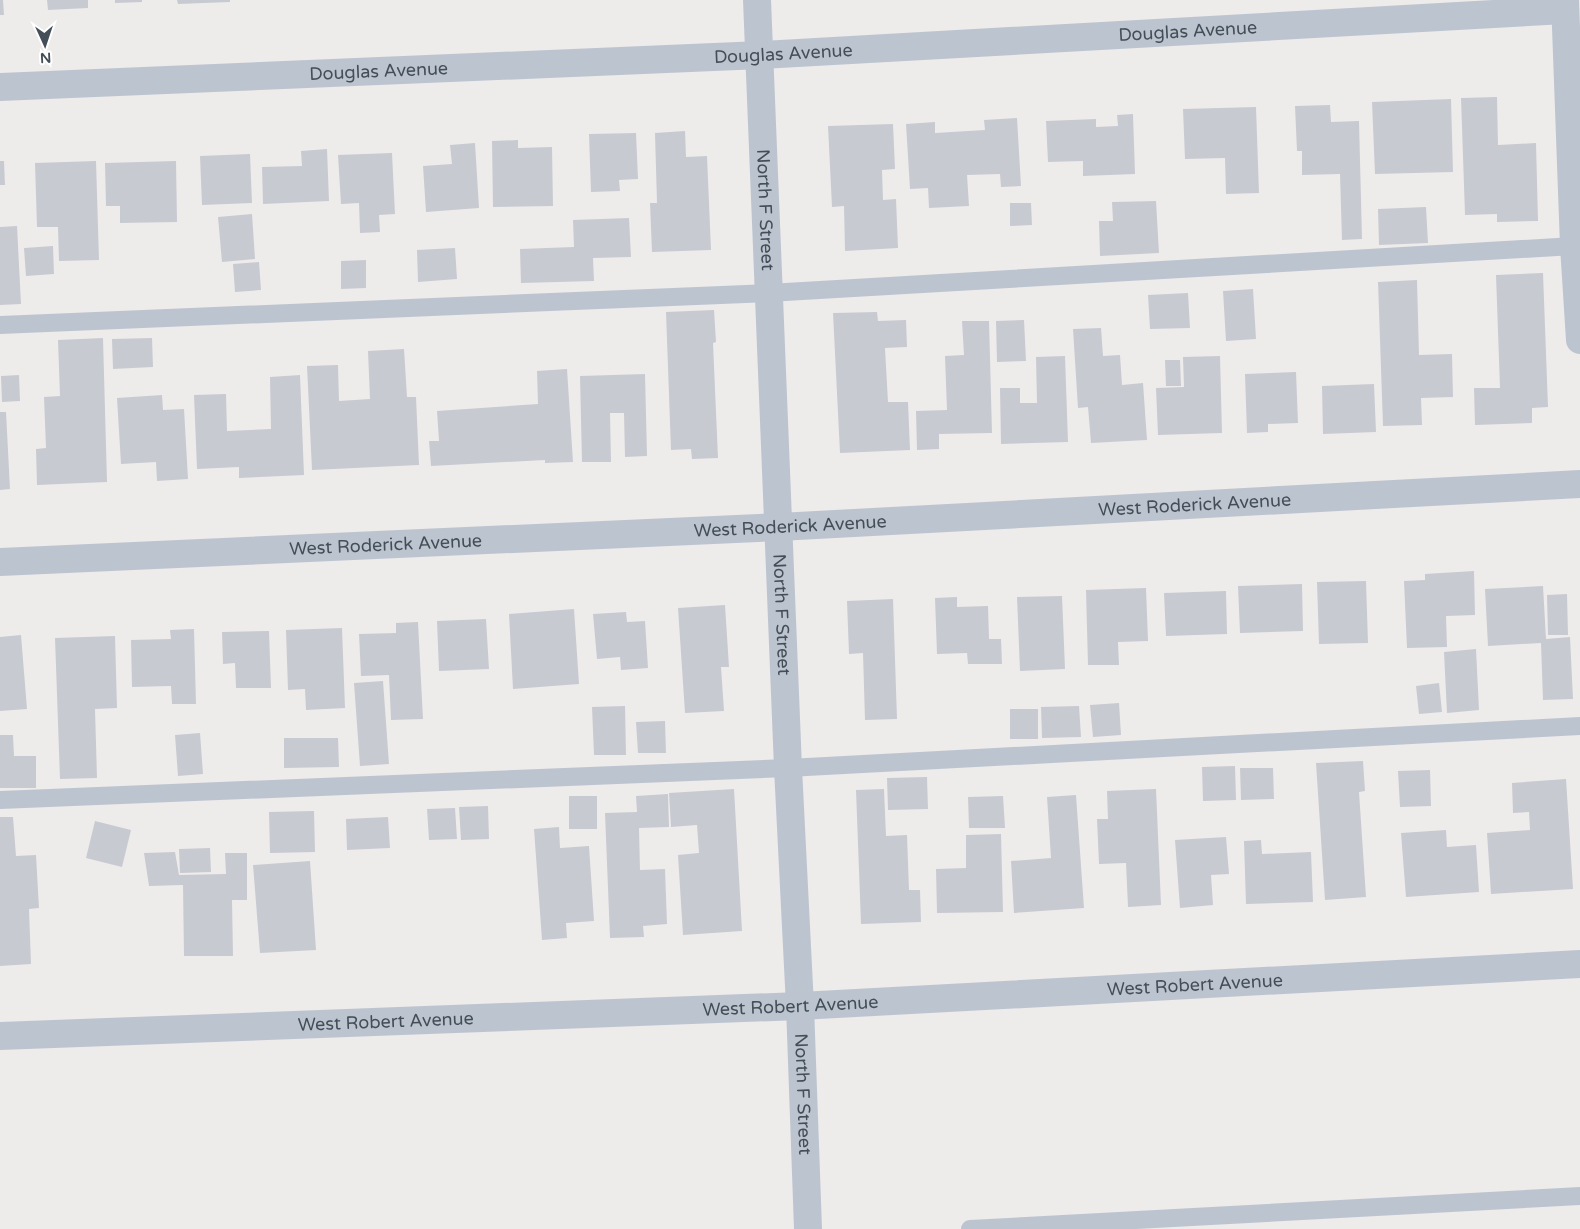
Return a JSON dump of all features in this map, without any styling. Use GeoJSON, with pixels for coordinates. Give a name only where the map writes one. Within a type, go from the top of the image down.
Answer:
{"type":"FeatureCollection","features":[{"type":"Feature","properties":{"kind":"street","name":"North F Street"},"geometry":{"type":"LineString","coordinates":[[758,0],[768,293],[800,1006],[808,1229]]}},
{"type":"Feature","properties":{"kind":"street","name":"Douglas Avenue"},"geometry":{"type":"LineString","coordinates":[[0,87],[761,54],[1565,5]]}},
{"type":"Feature","properties":{"kind":"street"},"geometry":{"type":"LineString","coordinates":[[1565,5],[1574,246],[1579,287],[1580,340]]}},
{"type":"Feature","properties":{"kind":"street","name":"West Roderick Avenue"},"geometry":{"type":"LineString","coordinates":[[0,562],[779,527],[1580,484]]}},
{"type":"Feature","properties":{"kind":"street","name":"West Robert Avenue"},"geometry":{"type":"LineString","coordinates":[[0,1036],[800,1006],[1580,964]]}},
{"type":"Feature","properties":{"kind":"lane"},"geometry":{"type":"LineString","coordinates":[[0,325],[768,293],[1574,246]]}},
{"type":"Feature","properties":{"kind":"lane"},"geometry":{"type":"LineString","coordinates":[[0,800],[788,768],[1580,726]]}},
{"type":"Feature","properties":{"kind":"lane"},"geometry":{"type":"LineString","coordinates":[[970,1229],[1580,1196]]}},
{"type":"Feature","properties":{"kind":"building"},"geometry":{"type":"Polygon","coordinates":[[[0,0],[3,0],[4,15],[0,15],[0,0]]]}},
{"type":"Feature","properties":{"kind":"building"},"geometry":{"type":"Polygon","coordinates":[[[47,0],[88,0],[88,8],[48,10],[47,0]]]}},
{"type":"Feature","properties":{"kind":"building"},"geometry":{"type":"Polygon","coordinates":[[[115,0],[142,0],[142,2],[115,3],[115,0]]]}},
{"type":"Feature","properties":{"kind":"building"},"geometry":{"type":"Polygon","coordinates":[[[177,0],[230,0],[230,2],[178,4],[177,0]]]}},
{"type":"Feature","properties":{"kind":"building"},"geometry":{"type":"Polygon","coordinates":[[[1497,97],[1498,145],[1536,143],[1538,221],[1497,222],[1497,214],[1465,215],[1461,98],[1497,97]]]}},
{"type":"Feature","properties":{"kind":"building"},"geometry":{"type":"Polygon","coordinates":[[[1451,99],[1453,172],[1375,174],[1372,102],[1451,99]]]}},
{"type":"Feature","properties":{"kind":"building"},"geometry":{"type":"Polygon","coordinates":[[[1330,105],[1331,122],[1359,121],[1362,239],[1342,240],[1340,174],[1302,175],[1302,151],[1297,151],[1295,106],[1330,105]]]}},
{"type":"Feature","properties":{"kind":"building"},"geometry":{"type":"Polygon","coordinates":[[[1256,107],[1259,193],[1226,194],[1225,158],[1185,159],[1183,109],[1256,107]]]}},
{"type":"Feature","properties":{"kind":"building"},"geometry":{"type":"Polygon","coordinates":[[[1133,114],[1135,174],[1083,176],[1083,161],[1048,162],[1046,121],[1096,119],[1096,127],[1118,126],[1117,115],[1133,114]]]}},
{"type":"Feature","properties":{"kind":"building"},"geometry":{"type":"Polygon","coordinates":[[[1017,118],[1021,186],[1001,187],[1000,174],[967,175],[969,206],[929,208],[928,188],[910,189],[906,124],[935,122],[935,133],[985,130],[984,120],[1017,118]]]}},
{"type":"Feature","properties":{"kind":"building"},"geometry":{"type":"Polygon","coordinates":[[[893,124],[895,169],[882,170],[883,200],[896,199],[898,248],[845,251],[844,206],[832,207],[828,126],[893,124]]]}},
{"type":"Feature","properties":{"kind":"building"},"geometry":{"type":"Polygon","coordinates":[[[685,131],[686,157],[707,156],[711,250],[652,252],[650,203],[657,203],[655,133],[685,131]]]}},
{"type":"Feature","properties":{"kind":"building"},"geometry":{"type":"Polygon","coordinates":[[[636,133],[638,179],[619,180],[620,191],[591,192],[589,134],[636,133]]]}},
{"type":"Feature","properties":{"kind":"building"},"geometry":{"type":"Polygon","coordinates":[[[518,140],[518,148],[552,147],[553,206],[493,207],[492,141],[518,140]]]}},
{"type":"Feature","properties":{"kind":"building"},"geometry":{"type":"Polygon","coordinates":[[[475,143],[479,208],[426,212],[423,166],[452,164],[450,145],[475,143]]]}},
{"type":"Feature","properties":{"kind":"building"},"geometry":{"type":"Polygon","coordinates":[[[327,149],[329,201],[263,204],[262,167],[302,166],[301,151],[327,149]]]}},
{"type":"Feature","properties":{"kind":"building"},"geometry":{"type":"Polygon","coordinates":[[[392,153],[395,214],[379,215],[380,232],[360,233],[359,203],[341,204],[338,155],[392,153]]]}},
{"type":"Feature","properties":{"kind":"building"},"geometry":{"type":"Polygon","coordinates":[[[250,154],[252,203],[202,205],[200,156],[250,154]]]}},
{"type":"Feature","properties":{"kind":"building"},"geometry":{"type":"Polygon","coordinates":[[[0,161],[4,161],[5,185],[0,185],[0,161]]]}},
{"type":"Feature","properties":{"kind":"building"},"geometry":{"type":"Polygon","coordinates":[[[96,161],[99,260],[59,261],[58,227],[37,227],[35,163],[96,161]]]}},
{"type":"Feature","properties":{"kind":"building"},"geometry":{"type":"Polygon","coordinates":[[[176,161],[177,222],[120,223],[120,206],[106,206],[105,163],[176,161]]]}},
{"type":"Feature","properties":{"kind":"building"},"geometry":{"type":"Polygon","coordinates":[[[1156,201],[1159,253],[1100,256],[1099,221],[1113,221],[1112,202],[1156,201]]]}},
{"type":"Feature","properties":{"kind":"building"},"geometry":{"type":"Polygon","coordinates":[[[1010,203],[1031,203],[1032,225],[1010,226],[1010,203]]]}},
{"type":"Feature","properties":{"kind":"building"},"geometry":{"type":"Polygon","coordinates":[[[1426,207],[1428,243],[1379,245],[1378,209],[1426,207]]]}},
{"type":"Feature","properties":{"kind":"building"},"geometry":{"type":"Polygon","coordinates":[[[252,214],[255,259],[222,262],[218,217],[252,214]]]}},
{"type":"Feature","properties":{"kind":"building"},"geometry":{"type":"Polygon","coordinates":[[[629,218],[631,257],[593,258],[594,281],[521,283],[520,249],[574,247],[573,220],[629,218]]]}},
{"type":"Feature","properties":{"kind":"building"},"geometry":{"type":"Polygon","coordinates":[[[17,226],[21,304],[0,305],[0,227],[17,226]]]}},
{"type":"Feature","properties":{"kind":"building"},"geometry":{"type":"Polygon","coordinates":[[[53,246],[54,274],[26,276],[24,248],[53,246]]]}},
{"type":"Feature","properties":{"kind":"building"},"geometry":{"type":"Polygon","coordinates":[[[455,248],[457,279],[418,282],[417,250],[455,248]]]}},
{"type":"Feature","properties":{"kind":"building"},"geometry":{"type":"Polygon","coordinates":[[[366,260],[366,288],[341,289],[341,261],[366,260]]]}},
{"type":"Feature","properties":{"kind":"building"},"geometry":{"type":"Polygon","coordinates":[[[259,262],[261,290],[235,292],[233,264],[259,262]]]}},
{"type":"Feature","properties":{"kind":"building"},"geometry":{"type":"Polygon","coordinates":[[[1543,273],[1548,407],[1532,408],[1532,423],[1475,425],[1474,388],[1500,388],[1496,275],[1543,273]]]}},
{"type":"Feature","properties":{"kind":"building"},"geometry":{"type":"Polygon","coordinates":[[[1417,280],[1419,355],[1452,354],[1453,397],[1421,398],[1422,425],[1383,426],[1378,282],[1417,280]]]}},
{"type":"Feature","properties":{"kind":"building"},"geometry":{"type":"Polygon","coordinates":[[[1253,289],[1256,339],[1226,341],[1223,291],[1253,289]]]}},
{"type":"Feature","properties":{"kind":"building"},"geometry":{"type":"Polygon","coordinates":[[[1188,293],[1190,328],[1150,329],[1148,295],[1188,293]]]}},
{"type":"Feature","properties":{"kind":"building"},"geometry":{"type":"Polygon","coordinates":[[[714,310],[716,342],[713,343],[718,458],[692,459],[691,449],[671,450],[666,312],[714,310]]]}},
{"type":"Feature","properties":{"kind":"building"},"geometry":{"type":"Polygon","coordinates":[[[877,312],[878,321],[906,320],[907,347],[885,348],[888,402],[908,402],[910,450],[840,453],[833,313],[877,312]]]}},
{"type":"Feature","properties":{"kind":"building"},"geometry":{"type":"Polygon","coordinates":[[[1024,320],[1026,361],[997,362],[996,321],[1024,320]]]}},
{"type":"Feature","properties":{"kind":"building"},"geometry":{"type":"Polygon","coordinates":[[[962,321],[989,321],[992,433],[939,434],[939,449],[917,450],[916,411],[947,410],[945,356],[964,355],[962,321]]]}},
{"type":"Feature","properties":{"kind":"building"},"geometry":{"type":"Polygon","coordinates":[[[1101,328],[1103,356],[1120,355],[1122,385],[1143,383],[1147,440],[1091,443],[1088,407],[1078,408],[1073,329],[1101,328]]]}},
{"type":"Feature","properties":{"kind":"building"},"geometry":{"type":"Polygon","coordinates":[[[103,338],[107,482],[37,485],[36,449],[46,448],[44,397],[60,396],[58,340],[103,338]]]}},
{"type":"Feature","properties":{"kind":"building"},"geometry":{"type":"Polygon","coordinates":[[[152,338],[153,367],[113,369],[112,339],[152,338]]]}},
{"type":"Feature","properties":{"kind":"building"},"geometry":{"type":"Polygon","coordinates":[[[404,349],[407,397],[416,397],[419,465],[312,470],[307,366],[338,365],[339,401],[370,399],[368,351],[404,349]]]}},
{"type":"Feature","properties":{"kind":"building"},"geometry":{"type":"Polygon","coordinates":[[[1065,356],[1068,442],[1001,444],[1000,388],[1020,388],[1020,403],[1037,403],[1036,357],[1065,356]]]}},
{"type":"Feature","properties":{"kind":"building"},"geometry":{"type":"Polygon","coordinates":[[[1220,356],[1222,433],[1158,435],[1156,388],[1184,387],[1183,357],[1220,356]]]}},
{"type":"Feature","properties":{"kind":"building"},"geometry":{"type":"Polygon","coordinates":[[[1165,360],[1180,360],[1181,386],[1166,386],[1165,360]]]}},
{"type":"Feature","properties":{"kind":"building"},"geometry":{"type":"Polygon","coordinates":[[[567,369],[573,462],[545,463],[545,460],[431,466],[429,441],[439,441],[437,411],[538,404],[537,371],[567,369]]]}},
{"type":"Feature","properties":{"kind":"building"},"geometry":{"type":"Polygon","coordinates":[[[1296,372],[1298,423],[1268,424],[1268,432],[1247,433],[1245,374],[1296,372]]]}},
{"type":"Feature","properties":{"kind":"building"},"geometry":{"type":"Polygon","coordinates":[[[645,374],[647,456],[625,457],[624,413],[610,413],[611,462],[582,462],[580,376],[645,374]]]}},
{"type":"Feature","properties":{"kind":"building"},"geometry":{"type":"Polygon","coordinates":[[[19,375],[20,401],[2,402],[1,376],[19,375]]]}},
{"type":"Feature","properties":{"kind":"building"},"geometry":{"type":"Polygon","coordinates":[[[300,375],[304,475],[239,478],[239,467],[197,469],[194,395],[226,394],[227,431],[271,429],[270,377],[300,375]]]}},
{"type":"Feature","properties":{"kind":"building"},"geometry":{"type":"Polygon","coordinates":[[[1374,384],[1376,432],[1323,434],[1322,386],[1374,384]]]}},
{"type":"Feature","properties":{"kind":"building"},"geometry":{"type":"Polygon","coordinates":[[[162,395],[163,410],[184,409],[188,479],[157,481],[156,462],[121,464],[117,398],[162,395]]]}},
{"type":"Feature","properties":{"kind":"building"},"geometry":{"type":"Polygon","coordinates":[[[0,412],[6,412],[10,489],[0,490],[0,412]]]}},
{"type":"Feature","properties":{"kind":"building"},"geometry":{"type":"Polygon","coordinates":[[[1474,571],[1475,615],[1446,616],[1447,647],[1407,648],[1404,581],[1425,580],[1425,574],[1474,571]]]}},
{"type":"Feature","properties":{"kind":"building"},"geometry":{"type":"Polygon","coordinates":[[[1366,581],[1368,643],[1319,644],[1317,582],[1366,581]]]}},
{"type":"Feature","properties":{"kind":"building"},"geometry":{"type":"Polygon","coordinates":[[[1302,584],[1303,631],[1240,633],[1238,586],[1302,584]]]}},
{"type":"Feature","properties":{"kind":"building"},"geometry":{"type":"Polygon","coordinates":[[[1543,586],[1546,639],[1570,637],[1573,699],[1543,700],[1541,643],[1488,646],[1485,589],[1543,586]]]}},
{"type":"Feature","properties":{"kind":"building"},"geometry":{"type":"Polygon","coordinates":[[[1146,588],[1148,641],[1118,642],[1119,665],[1088,665],[1086,590],[1146,588]]]}},
{"type":"Feature","properties":{"kind":"building"},"geometry":{"type":"Polygon","coordinates":[[[1226,591],[1227,634],[1166,636],[1164,593],[1226,591]]]}},
{"type":"Feature","properties":{"kind":"building"},"geometry":{"type":"Polygon","coordinates":[[[1567,594],[1568,635],[1548,635],[1547,595],[1567,594]]]}},
{"type":"Feature","properties":{"kind":"building"},"geometry":{"type":"Polygon","coordinates":[[[1062,596],[1065,669],[1020,671],[1017,597],[1062,596]]]}},
{"type":"Feature","properties":{"kind":"building"},"geometry":{"type":"Polygon","coordinates":[[[957,597],[957,607],[988,606],[989,639],[1001,639],[1002,664],[968,664],[967,653],[937,654],[935,598],[957,597]]]}},
{"type":"Feature","properties":{"kind":"building"},"geometry":{"type":"Polygon","coordinates":[[[893,599],[897,719],[865,720],[863,653],[849,654],[847,601],[893,599]]]}},
{"type":"Feature","properties":{"kind":"building"},"geometry":{"type":"Polygon","coordinates":[[[725,605],[729,667],[721,667],[724,711],[685,713],[678,608],[725,605]]]}},
{"type":"Feature","properties":{"kind":"building"},"geometry":{"type":"Polygon","coordinates":[[[574,609],[579,684],[513,689],[509,614],[574,609]]]}},
{"type":"Feature","properties":{"kind":"building"},"geometry":{"type":"Polygon","coordinates":[[[626,612],[627,622],[645,621],[648,668],[621,670],[620,657],[597,659],[593,614],[626,612]]]}},
{"type":"Feature","properties":{"kind":"building"},"geometry":{"type":"Polygon","coordinates":[[[486,619],[489,669],[439,671],[437,621],[486,619]]]}},
{"type":"Feature","properties":{"kind":"building"},"geometry":{"type":"Polygon","coordinates":[[[418,622],[423,719],[391,720],[389,675],[361,676],[359,634],[396,633],[396,623],[418,622]]]}},
{"type":"Feature","properties":{"kind":"building"},"geometry":{"type":"Polygon","coordinates":[[[342,628],[345,708],[306,710],[305,689],[288,690],[286,630],[342,628]]]}},
{"type":"Feature","properties":{"kind":"building"},"geometry":{"type":"Polygon","coordinates":[[[194,629],[196,704],[172,704],[171,686],[132,687],[131,640],[171,639],[170,630],[194,629]]]}},
{"type":"Feature","properties":{"kind":"building"},"geometry":{"type":"Polygon","coordinates":[[[269,631],[271,688],[236,688],[235,663],[223,664],[222,632],[269,631]]]}},
{"type":"Feature","properties":{"kind":"building"},"geometry":{"type":"Polygon","coordinates":[[[21,635],[27,709],[0,711],[0,637],[21,635]]]}},
{"type":"Feature","properties":{"kind":"building"},"geometry":{"type":"Polygon","coordinates":[[[115,636],[117,708],[95,709],[97,778],[60,779],[55,638],[115,636]]]}},
{"type":"Feature","properties":{"kind":"building"},"geometry":{"type":"Polygon","coordinates":[[[1476,649],[1479,710],[1447,713],[1444,652],[1476,649]]]}},
{"type":"Feature","properties":{"kind":"building"},"geometry":{"type":"Polygon","coordinates":[[[383,681],[389,764],[360,766],[354,683],[383,681]]]}},
{"type":"Feature","properties":{"kind":"building"},"geometry":{"type":"Polygon","coordinates":[[[1439,683],[1442,712],[1419,714],[1416,686],[1439,683]]]}},
{"type":"Feature","properties":{"kind":"building"},"geometry":{"type":"Polygon","coordinates":[[[1119,703],[1121,735],[1093,737],[1090,705],[1119,703]]]}},
{"type":"Feature","properties":{"kind":"building"},"geometry":{"type":"Polygon","coordinates":[[[625,706],[626,755],[594,755],[592,707],[625,706]]]}},
{"type":"Feature","properties":{"kind":"building"},"geometry":{"type":"Polygon","coordinates":[[[1079,706],[1081,737],[1042,738],[1041,707],[1079,706]]]}},
{"type":"Feature","properties":{"kind":"building"},"geometry":{"type":"Polygon","coordinates":[[[1010,709],[1038,709],[1038,739],[1010,739],[1010,709]]]}},
{"type":"Feature","properties":{"kind":"building"},"geometry":{"type":"Polygon","coordinates":[[[665,721],[666,753],[638,753],[636,722],[665,721]]]}},
{"type":"Feature","properties":{"kind":"building"},"geometry":{"type":"Polygon","coordinates":[[[200,733],[203,774],[178,776],[175,735],[200,733]]]}},
{"type":"Feature","properties":{"kind":"building"},"geometry":{"type":"Polygon","coordinates":[[[0,735],[13,735],[14,756],[36,756],[36,788],[0,788],[0,735]]]}},
{"type":"Feature","properties":{"kind":"building"},"geometry":{"type":"Polygon","coordinates":[[[284,738],[338,738],[339,767],[284,768],[284,738]]]}},
{"type":"Feature","properties":{"kind":"building"},"geometry":{"type":"Polygon","coordinates":[[[1363,761],[1365,791],[1359,792],[1366,897],[1325,900],[1316,763],[1363,761]]]}},
{"type":"Feature","properties":{"kind":"building"},"geometry":{"type":"Polygon","coordinates":[[[1235,766],[1236,800],[1203,801],[1202,767],[1235,766]]]}},
{"type":"Feature","properties":{"kind":"building"},"geometry":{"type":"Polygon","coordinates":[[[1240,768],[1273,768],[1274,799],[1241,800],[1240,768]]]}},
{"type":"Feature","properties":{"kind":"building"},"geometry":{"type":"Polygon","coordinates":[[[1430,770],[1431,806],[1400,807],[1398,771],[1430,770]]]}},
{"type":"Feature","properties":{"kind":"building"},"geometry":{"type":"Polygon","coordinates":[[[927,777],[928,809],[888,810],[887,778],[927,777]]]}},
{"type":"Feature","properties":{"kind":"building"},"geometry":{"type":"Polygon","coordinates":[[[1566,779],[1573,889],[1491,894],[1487,833],[1530,830],[1529,812],[1513,813],[1512,783],[1566,779]]]}},
{"type":"Feature","properties":{"kind":"building"},"geometry":{"type":"Polygon","coordinates":[[[734,789],[742,931],[683,935],[678,855],[699,853],[697,825],[671,827],[669,793],[734,789]]]}},
{"type":"Feature","properties":{"kind":"building"},"geometry":{"type":"Polygon","coordinates":[[[884,789],[886,836],[907,835],[909,890],[920,890],[921,922],[861,924],[856,790],[884,789]]]}},
{"type":"Feature","properties":{"kind":"building"},"geometry":{"type":"Polygon","coordinates":[[[1156,789],[1161,905],[1128,907],[1126,863],[1099,864],[1097,819],[1108,819],[1107,791],[1156,789]]]}},
{"type":"Feature","properties":{"kind":"building"},"geometry":{"type":"Polygon","coordinates":[[[668,794],[669,827],[639,828],[640,870],[665,869],[667,924],[643,926],[644,937],[610,938],[605,813],[637,812],[636,796],[668,794]]]}},
{"type":"Feature","properties":{"kind":"building"},"geometry":{"type":"Polygon","coordinates":[[[1076,795],[1084,908],[1014,913],[1011,861],[1051,858],[1047,797],[1076,795]]]}},
{"type":"Feature","properties":{"kind":"building"},"geometry":{"type":"Polygon","coordinates":[[[569,796],[597,796],[597,829],[569,829],[569,796]]]}},
{"type":"Feature","properties":{"kind":"building"},"geometry":{"type":"Polygon","coordinates":[[[1003,796],[1005,828],[969,828],[968,797],[1003,796]]]}},
{"type":"Feature","properties":{"kind":"building"},"geometry":{"type":"Polygon","coordinates":[[[488,806],[489,839],[461,840],[459,807],[488,806]]]}},
{"type":"Feature","properties":{"kind":"building"},"geometry":{"type":"Polygon","coordinates":[[[455,808],[457,839],[429,840],[427,809],[455,808]]]}},
{"type":"Feature","properties":{"kind":"building"},"geometry":{"type":"Polygon","coordinates":[[[314,811],[315,852],[270,853],[269,812],[314,811]]]}},
{"type":"Feature","properties":{"kind":"building"},"geometry":{"type":"Polygon","coordinates":[[[0,817],[13,817],[16,856],[36,855],[39,908],[29,909],[31,964],[0,966],[0,817]]]}},
{"type":"Feature","properties":{"kind":"building"},"geometry":{"type":"Polygon","coordinates":[[[388,817],[390,848],[347,850],[346,819],[388,817]]]}},
{"type":"Feature","properties":{"kind":"building"},"geometry":{"type":"Polygon","coordinates":[[[95,821],[131,830],[122,867],[86,858],[95,821]]]}},
{"type":"Feature","properties":{"kind":"building"},"geometry":{"type":"Polygon","coordinates":[[[559,827],[560,848],[589,846],[594,921],[566,923],[567,938],[542,940],[534,829],[559,827]]]}},
{"type":"Feature","properties":{"kind":"building"},"geometry":{"type":"Polygon","coordinates":[[[1446,830],[1447,847],[1476,845],[1479,892],[1406,897],[1401,833],[1446,830]]]}},
{"type":"Feature","properties":{"kind":"building"},"geometry":{"type":"Polygon","coordinates":[[[1001,834],[1003,912],[937,913],[936,869],[966,868],[966,835],[1001,834]]]}},
{"type":"Feature","properties":{"kind":"building"},"geometry":{"type":"Polygon","coordinates":[[[1226,837],[1229,874],[1211,875],[1213,905],[1180,908],[1175,840],[1226,837]]]}},
{"type":"Feature","properties":{"kind":"building"},"geometry":{"type":"Polygon","coordinates":[[[1261,840],[1262,854],[1311,852],[1313,902],[1246,904],[1244,841],[1261,840]]]}},
{"type":"Feature","properties":{"kind":"building"},"geometry":{"type":"Polygon","coordinates":[[[210,848],[211,872],[180,873],[179,849],[210,848]]]}},
{"type":"Feature","properties":{"kind":"building"},"geometry":{"type":"Polygon","coordinates":[[[175,852],[179,875],[226,874],[225,853],[247,853],[247,900],[232,900],[233,956],[184,956],[183,885],[149,886],[144,853],[175,852]]]}},
{"type":"Feature","properties":{"kind":"building"},"geometry":{"type":"Polygon","coordinates":[[[310,861],[316,950],[260,953],[253,865],[310,861]]]}}]}
